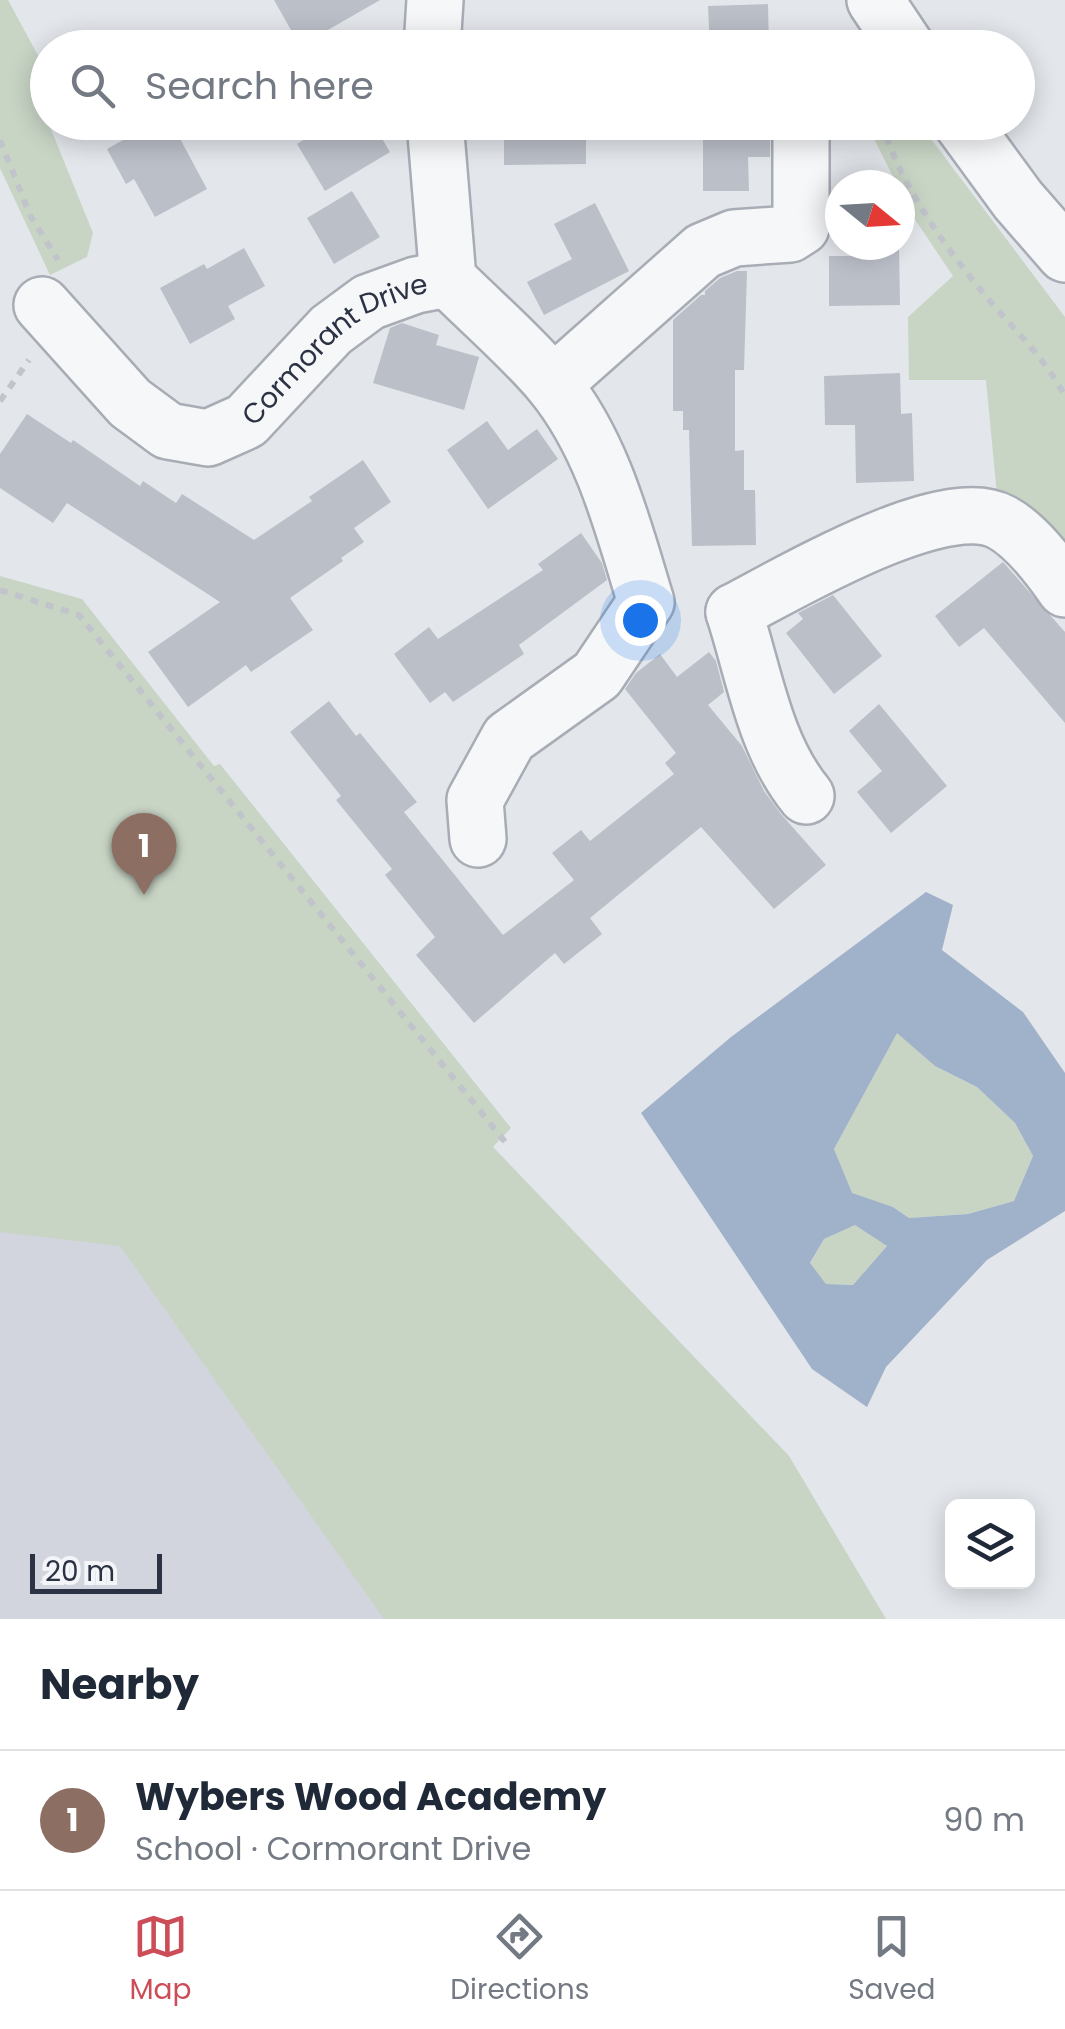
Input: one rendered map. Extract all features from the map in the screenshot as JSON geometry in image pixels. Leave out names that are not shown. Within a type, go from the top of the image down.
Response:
[{"type":"street","points":[[433,30],[435,0]]},
{"type":"street","points":[[874,0],[895,30]]},
{"type":"street","name":"Cormorant Drive","points":[[436,140],[448,279],[553,384],[585,436],[612,490],[646,602]]},
{"type":"street","points":[[553,384],[703,251],[734,238],[790,234],[801,227],[801,140]]},
{"type":"street","points":[[975,140],[1018,200],[1065,254]]},
{"type":"street","name":"Cormorant Drive","points":[[42,305],[130,403],[168,431],[208,438],[246,421],[331,330],[368,302],[416,285],[448,279]]},
{"type":"street","points":[[478,839],[474,800],[509,738],[597,675],[646,602],[734,612],[836,558],[901,531],[952,517],[1000,520],[1027,544],[1065,589]]},
{"type":"street","points":[[734,612],[775,745],[806,796]]},
{"type":"path","points":[[0,140],[30,215],[60,263],[50,300],[42,305]]},
{"type":"path","points":[[887,140],[892,155],[957,260],[1048,364],[1065,396]]},
{"type":"path","points":[[0,590],[80,614],[506,1143]]},
{"type":"shaded area","points":[[0,619],[493,1147],[789,1456],[416,1619],[0,1619]]},
{"type":"green space","points":[[0,0],[8,0],[30,41],[30,140],[55,140],[93,233],[87,257],[50,275],[0,168]]},
{"type":"green space","points":[[875,140],[932,140],[1065,317],[1065,571],[998,506],[986,380],[909,380],[908,317],[953,276],[915,219],[915,170],[890,170]]},
{"type":"green space","points":[[0,576],[82,599],[214,766],[220,764],[511,1128],[493,1147],[789,1456],[886,1619],[384,1619],[120,1246],[0,1232]]},
{"type":"green space","points":[[897,1032],[935,1066],[977,1087],[1015,1123],[1033,1156],[1014,1201],[968,1214],[909,1218],[893,1207],[852,1194],[834,1149]]},
{"type":"green space","points":[[856,1224],[887,1246],[853,1285],[826,1284],[810,1264],[824,1239]]},
{"type":"water","points":[[926,892],[953,905],[942,950],[1023,1012],[1065,1073],[1065,1211],[987,1260],[886,1367],[867,1407],[812,1369],[641,1113],[731,1037]],"holes":[[[897,1033],[935,1066],[977,1087],[1015,1123],[1033,1156],[1014,1201],[968,1214],[909,1218],[893,1207],[852,1193],[834,1149]],[[855,1225],[887,1246],[853,1285],[826,1284],[810,1263],[824,1239]]]},
{"type":"building","points":[[274,0],[380,0],[328,30],[291,30]]},
{"type":"building","points":[[768,4],[769,30],[709,30],[708,6]]},
{"type":"building","points":[[123,140],[181,140],[207,189],[155,217],[134,179],[126,184],[107,149]]},
{"type":"building","points":[[303,140],[383,140],[390,152],[325,191],[297,144]]},
{"type":"building","points":[[504,140],[586,140],[586,164],[504,165]]},
{"type":"building","points":[[703,140],[770,140],[770,157],[748,157],[749,191],[703,191]]},
{"type":"building","points":[[352,191],[380,237],[334,264],[307,218]]},
{"type":"building","points":[[595,203],[629,271],[544,315],[527,282],[572,259],[554,224]]},
{"type":"building","points":[[244,248],[265,286],[228,306],[235,319],[190,344],[160,288],[204,264],[207,269]]},
{"type":"building","points":[[829,260],[899,260],[900,305],[829,306]]},
{"type":"building","points":[[747,271],[744,370],[735,370],[735,451],[744,450],[744,490],[755,490],[756,545],[692,546],[689,430],[683,430],[683,411],[673,411],[673,320],[720,278]]},
{"type":"building","points":[[402,323],[439,335],[436,345],[479,357],[464,410],[373,383],[390,328]]},
{"type":"building","points":[[900,373],[901,414],[912,413],[914,481],[856,483],[855,425],[825,425],[824,376]]},
{"type":"building","points":[[27,414],[140,486],[143,481],[176,503],[182,494],[254,540],[363,460],[391,502],[354,528],[364,542],[290,598],[313,630],[251,672],[246,665],[188,707],[148,652],[220,602],[67,503],[53,523],[0,488],[0,454]]},
{"type":"building","points":[[487,421],[508,450],[537,429],[558,459],[488,509],[447,450]]},
{"type":"building","points":[[581,533],[602,563],[607,580],[519,645],[524,654],[453,702],[445,692],[430,703],[394,654],[429,627],[438,639],[543,570],[538,564]]},
{"type":"building","points":[[1003,562],[1065,632],[1065,723],[984,628],[959,647],[935,616]]},
{"type":"building","points":[[833,595],[882,656],[834,694],[786,633],[803,619],[798,613]]},
{"type":"building","points":[[709,652],[716,661],[724,692],[708,705],[742,746],[764,791],[826,865],[774,909],[701,827],[590,918],[602,934],[564,964],[555,953],[474,1023],[416,955],[435,937],[385,875],[392,869],[336,800],[341,796],[290,732],[329,701],[417,802],[404,812],[503,935],[574,880],[552,853],[581,830],[590,841],[674,774],[665,763],[676,753],[625,689],[636,673],[660,654],[677,677]]},
{"type":"building","points":[[879,704],[947,786],[891,833],[857,792],[882,771],[849,731]]},
{"type":"place","name":"Wybers Wood Academy","points":[[144,895]]}]
